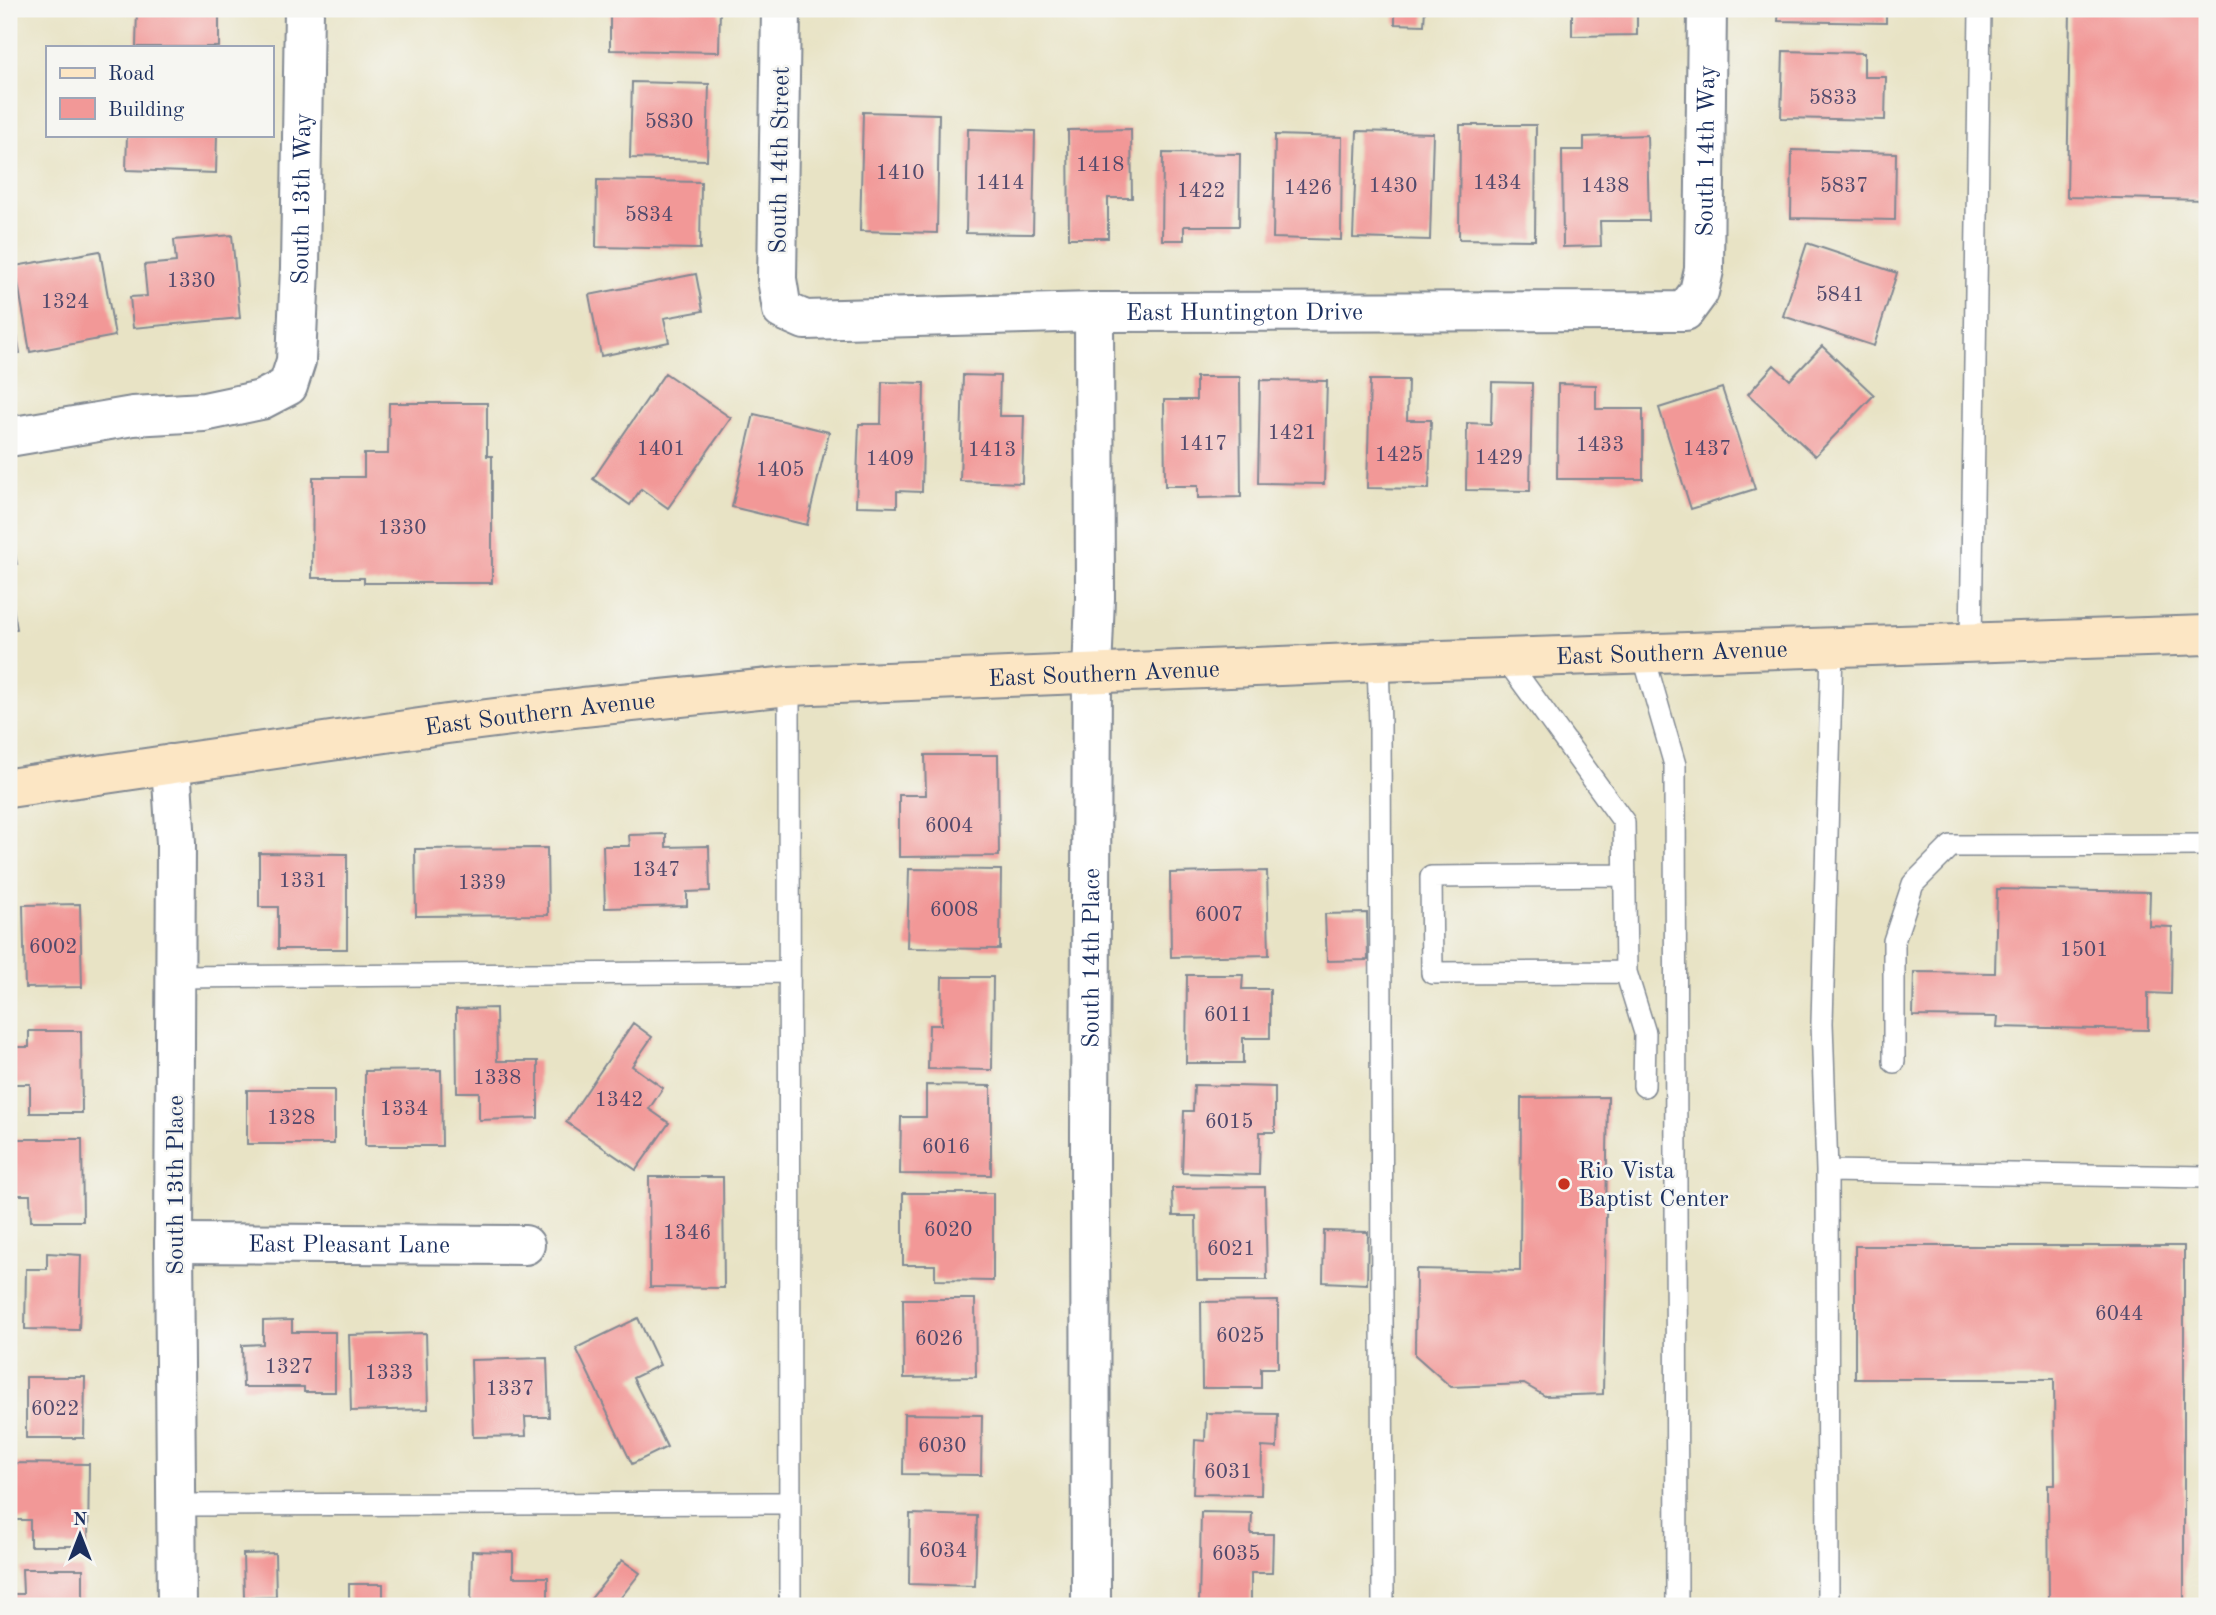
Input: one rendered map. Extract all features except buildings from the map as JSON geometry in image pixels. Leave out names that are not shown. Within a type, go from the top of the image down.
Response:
[{"type":"main road","name":"East Southern Avenue","points":[[9,788],[447,724],[789,686],[1378,662],[2207,635]]},
{"type":"street","name":"South 13th Way","points":[[9,437],[133,416],[204,412],[261,400],[288,386],[296,361],[304,9]]},
{"type":"street","name":"South 14th Street","points":[[782,9],[777,279],[782,310]]},
{"type":"street","name":"South 14th Way","points":[[1699,292],[1704,270],[1707,9]]},
{"type":"street","name":"East Huntington Drive","points":[[782,310],[805,320],[1094,312],[1685,311],[1699,292]]},
{"type":"street","name":"South 14th Place","points":[[1091,1606],[1090,1121],[1092,673],[1095,598],[1094,312]]},
{"type":"street","name":"South 13th Place","points":[[171,764],[176,844],[174,1243],[177,1606]]},
{"type":"street","name":"East Pleasant Lane","points":[[174,1243],[525,1245]]},
{"type":"lane","points":[[1971,643],[1980,9]]},
{"type":"lane","points":[[1828,1606],[1827,1171],[1822,1023],[1832,647]]},
{"type":"lane","points":[[1643,654],[1675,765],[1678,1606]]},
{"type":"lane","points":[[1505,658],[1624,822],[1626,972],[1645,1033],[1644,1086]]},
{"type":"lane","points":[[1378,662],[1383,1606]]},
{"type":"lane","points":[[789,686],[790,1606]]},
{"type":"lane","points":[[1894,1062],[1894,941],[1913,884],[1951,846],[2207,845]]},
{"type":"lane","points":[[1625,875],[1431,877],[1432,973],[1626,972]]},
{"type":"lane","points":[[176,977],[788,972]]},
{"type":"lane","points":[[1827,1171],[2207,1177]]},
{"type":"lane","points":[[176,1504],[790,1503]]},
{"type":"place","name":"Rio Vista Baptist Center","points":[[1564,1184]]}]
